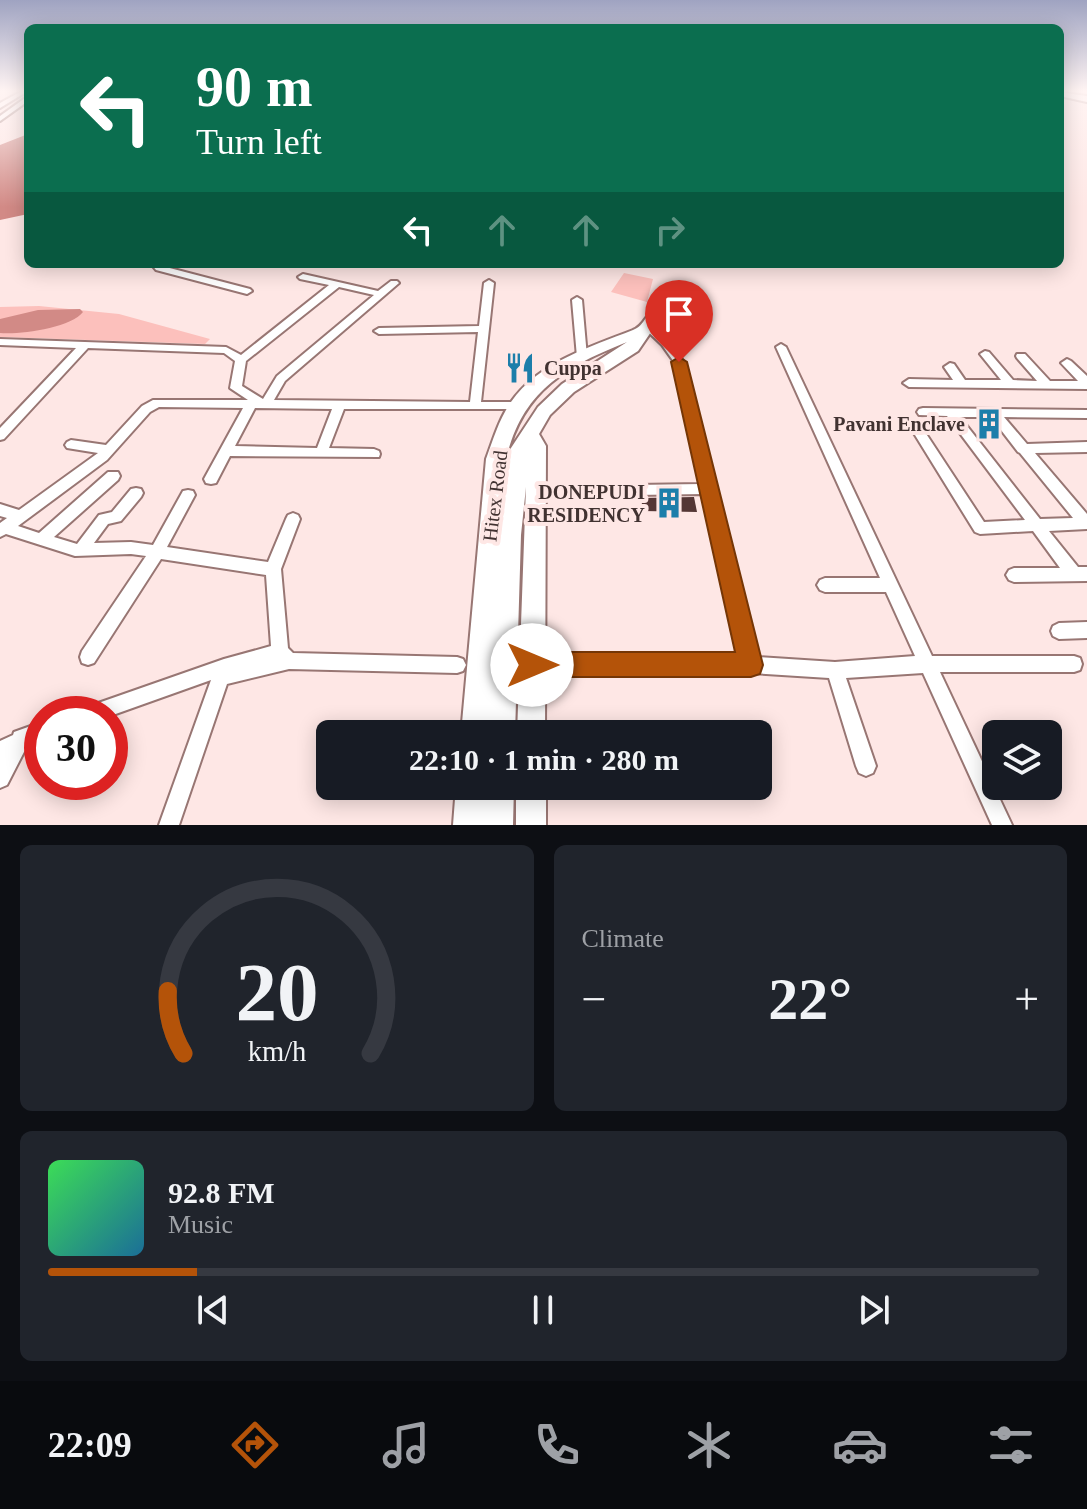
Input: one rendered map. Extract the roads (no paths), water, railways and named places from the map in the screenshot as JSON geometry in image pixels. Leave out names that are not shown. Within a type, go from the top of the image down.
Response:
[{"type":"street","points":[[159,268],[247,291]]},
{"type":"street","points":[[303,277],[374,292]]},
{"type":"street","points":[[266,404],[281,379],[394,283]]},
{"type":"street","points":[[475,405],[489,283]]},
{"type":"street","points":[[266,404],[236,388],[241,360],[337,284]]},
{"type":"street","points":[[577,300],[582,357]]},
{"type":"street","name":"Hitex Road","points":[[502,720],[510,535],[521,448],[544,411],[568,388],[632,347],[659,310]]},
{"type":"street","points":[[379,331],[484,329]]},
{"type":"street","points":[[643,330],[666,343],[679,362],[706,498],[751,665]]},
{"type":"street","name":"Hitex Road","points":[[476,720],[496,459],[518,406],[546,379],[582,357],[643,330]]},
{"type":"street","points":[[1,343],[216,349],[232,352],[241,360]]},
{"type":"street","points":[[0,436],[85,345]]},
{"type":"street","points":[[781,347],[1002,825]]},
{"type":"street","points":[[985,354],[1011,385]]},
{"type":"street","points":[[1021,356],[1047,385]]},
{"type":"street","points":[[1067,363],[1087,384]]},
{"type":"street","points":[[950,367],[963,385]]},
{"type":"street","points":[[909,383],[1087,384]]},
{"type":"street","points":[[2,529],[110,450],[152,404],[518,406]]},
{"type":"street","points":[[211,479],[251,404]]},
{"type":"street","points":[[321,453],[340,404]]},
{"type":"street","points":[[923,412],[1087,414]]},
{"type":"street","points":[[950,412],[1038,526],[1081,574]]},
{"type":"street","points":[[994,413],[1087,523]]},
{"type":"street","points":[[919,432],[980,528],[1087,523]]},
{"type":"street","points":[[529,433],[537,446],[531,720]]},
{"type":"street","points":[[71,445],[110,450]]},
{"type":"street","points":[[1022,449],[1087,447]]},
{"type":"street","points":[[226,451],[374,454]]},
{"type":"street","points":[[42,539],[113,476]]},
{"type":"street","points":[[635,490],[706,498]]},
{"type":"street","points":[[81,550],[104,519],[116,517],[136,493]]},
{"type":"street","points":[[88,657],[157,552],[188,495]]},
{"type":"street","points":[[0,510],[20,516]]},
{"type":"street","points":[[285,657],[273,569],[293,519]]},
{"type":"street","points":[[2,529],[81,550],[131,548],[273,569]]},
{"type":"street","points":[[1014,575],[1081,574]]},
{"type":"street","points":[[825,585],[891,585]]},
{"type":"street","points":[[1059,631],[1087,630]]},
{"type":"street","points":[[128,702],[232,669],[285,657],[457,665]]},
{"type":"street","points":[[532,665],[751,665],[835,670],[927,664],[1074,664]]},
{"type":"street","points":[[169,825],[232,669]]},
{"type":"street","points":[[835,670],[866,766]]},
{"type":"street","points":[[0,751],[22,739]]},
{"type":"street","points":[[0,778],[22,739]]},
{"type":"street","points":[[468,825],[470,800]]},
{"type":"street","points":[[498,825],[499,800]]},
{"type":"street","points":[[531,800],[531,825]]},
{"type":"place","name":"Cuppa","points":[[520,368]]},
{"type":"place","name":"Pavani Enclave","points":[[989,424]]},
{"type":"place","name":"DONEPUDI RESIDENCY","points":[[669,503]]}]
